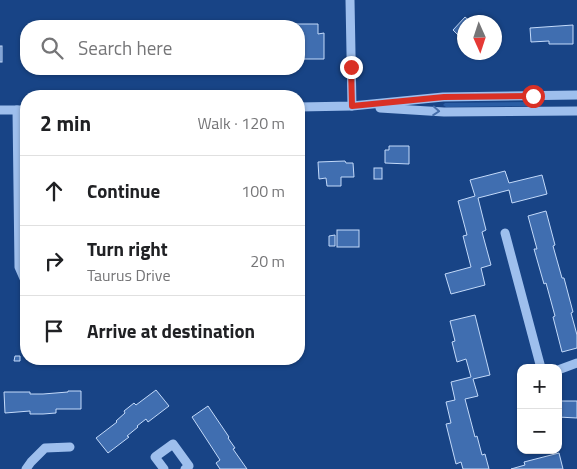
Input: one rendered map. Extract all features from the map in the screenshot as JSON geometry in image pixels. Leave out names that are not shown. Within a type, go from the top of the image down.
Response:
[{"type":"street","points":[[350,0],[352,106]]},
{"type":"street","points":[[305,107],[352,106],[444,97],[577,95]]},
{"type":"street","points":[[352,106],[444,112],[577,110]]},
{"type":"street","points":[[0,110],[20,110]]},
{"type":"street","points":[[504,233],[540,364]]},
{"type":"street","points":[[20,253],[20,269]]},
{"type":"street","points":[[562,368],[577,362]]},
{"type":"street","points":[[164,469],[155,457],[173,444],[189,466],[185,469]]},
{"type":"street","points":[[26,469],[45,448],[70,447]]},
{"type":"shaded area","points":[[528,102],[530,104],[528,106],[446,107],[443,105],[445,103]]},
{"type":"building","points":[[305,24],[318,24],[318,34],[324,33],[324,59],[305,59]]},
{"type":"building","points":[[573,25],[573,44],[549,44],[549,41],[531,42],[530,28]]},
{"type":"building","points":[[457,26],[457,34],[453,30]]},
{"type":"building","points":[[0,46],[2,46],[2,62],[0,62]]},
{"type":"building","points":[[389,146],[409,146],[409,164],[385,163],[385,150],[389,150]]},
{"type":"building","points":[[345,161],[346,163],[353,163],[354,177],[341,177],[341,186],[327,186],[326,178],[319,179],[318,162]]},
{"type":"building","points":[[374,168],[382,168],[382,179],[374,179]]},
{"type":"building","points":[[505,171],[509,183],[542,175],[547,194],[512,203],[509,190],[478,198],[486,230],[482,232],[491,265],[481,268],[485,285],[451,294],[445,274],[471,267],[463,236],[467,235],[458,201],[475,196],[470,180]]},
{"type":"building","points":[[546,211],[555,245],[553,246],[573,312],[571,313],[577,335],[577,348],[562,352],[553,317],[555,316],[534,249],[537,249],[528,216]]},
{"type":"building","points":[[337,230],[359,230],[359,247],[337,247]]},
{"type":"building","points":[[335,235],[335,246],[329,246],[329,236]]},
{"type":"building","points":[[475,315],[490,375],[473,379],[478,396],[465,399],[475,437],[477,436],[482,455],[485,454],[489,469],[463,469],[461,462],[456,464],[446,424],[451,423],[446,402],[455,400],[451,382],[471,377],[466,359],[457,362],[452,342],[455,341],[450,321]]},
{"type":"building","points":[[15,356],[20,356],[20,361],[14,361]]},
{"type":"building","points":[[156,390],[169,406],[148,422],[146,419],[127,436],[129,437],[108,453],[96,438],[117,422],[125,413],[124,411],[134,403],[136,405]]},
{"type":"building","points":[[81,391],[81,409],[56,409],[56,413],[43,414],[30,414],[30,411],[5,413],[4,392],[43,394]]},
{"type":"building","points":[[562,401],[577,401],[577,418],[562,417]]},
{"type":"building","points":[[208,406],[229,437],[235,448],[233,449],[247,469],[220,469],[216,463],[220,460],[192,417]]},
{"type":"building","points":[[559,454],[563,469],[511,469],[525,465],[524,462]]},
{"type":"route","points":[[351,67],[352,106],[444,97],[533,96]]}]
